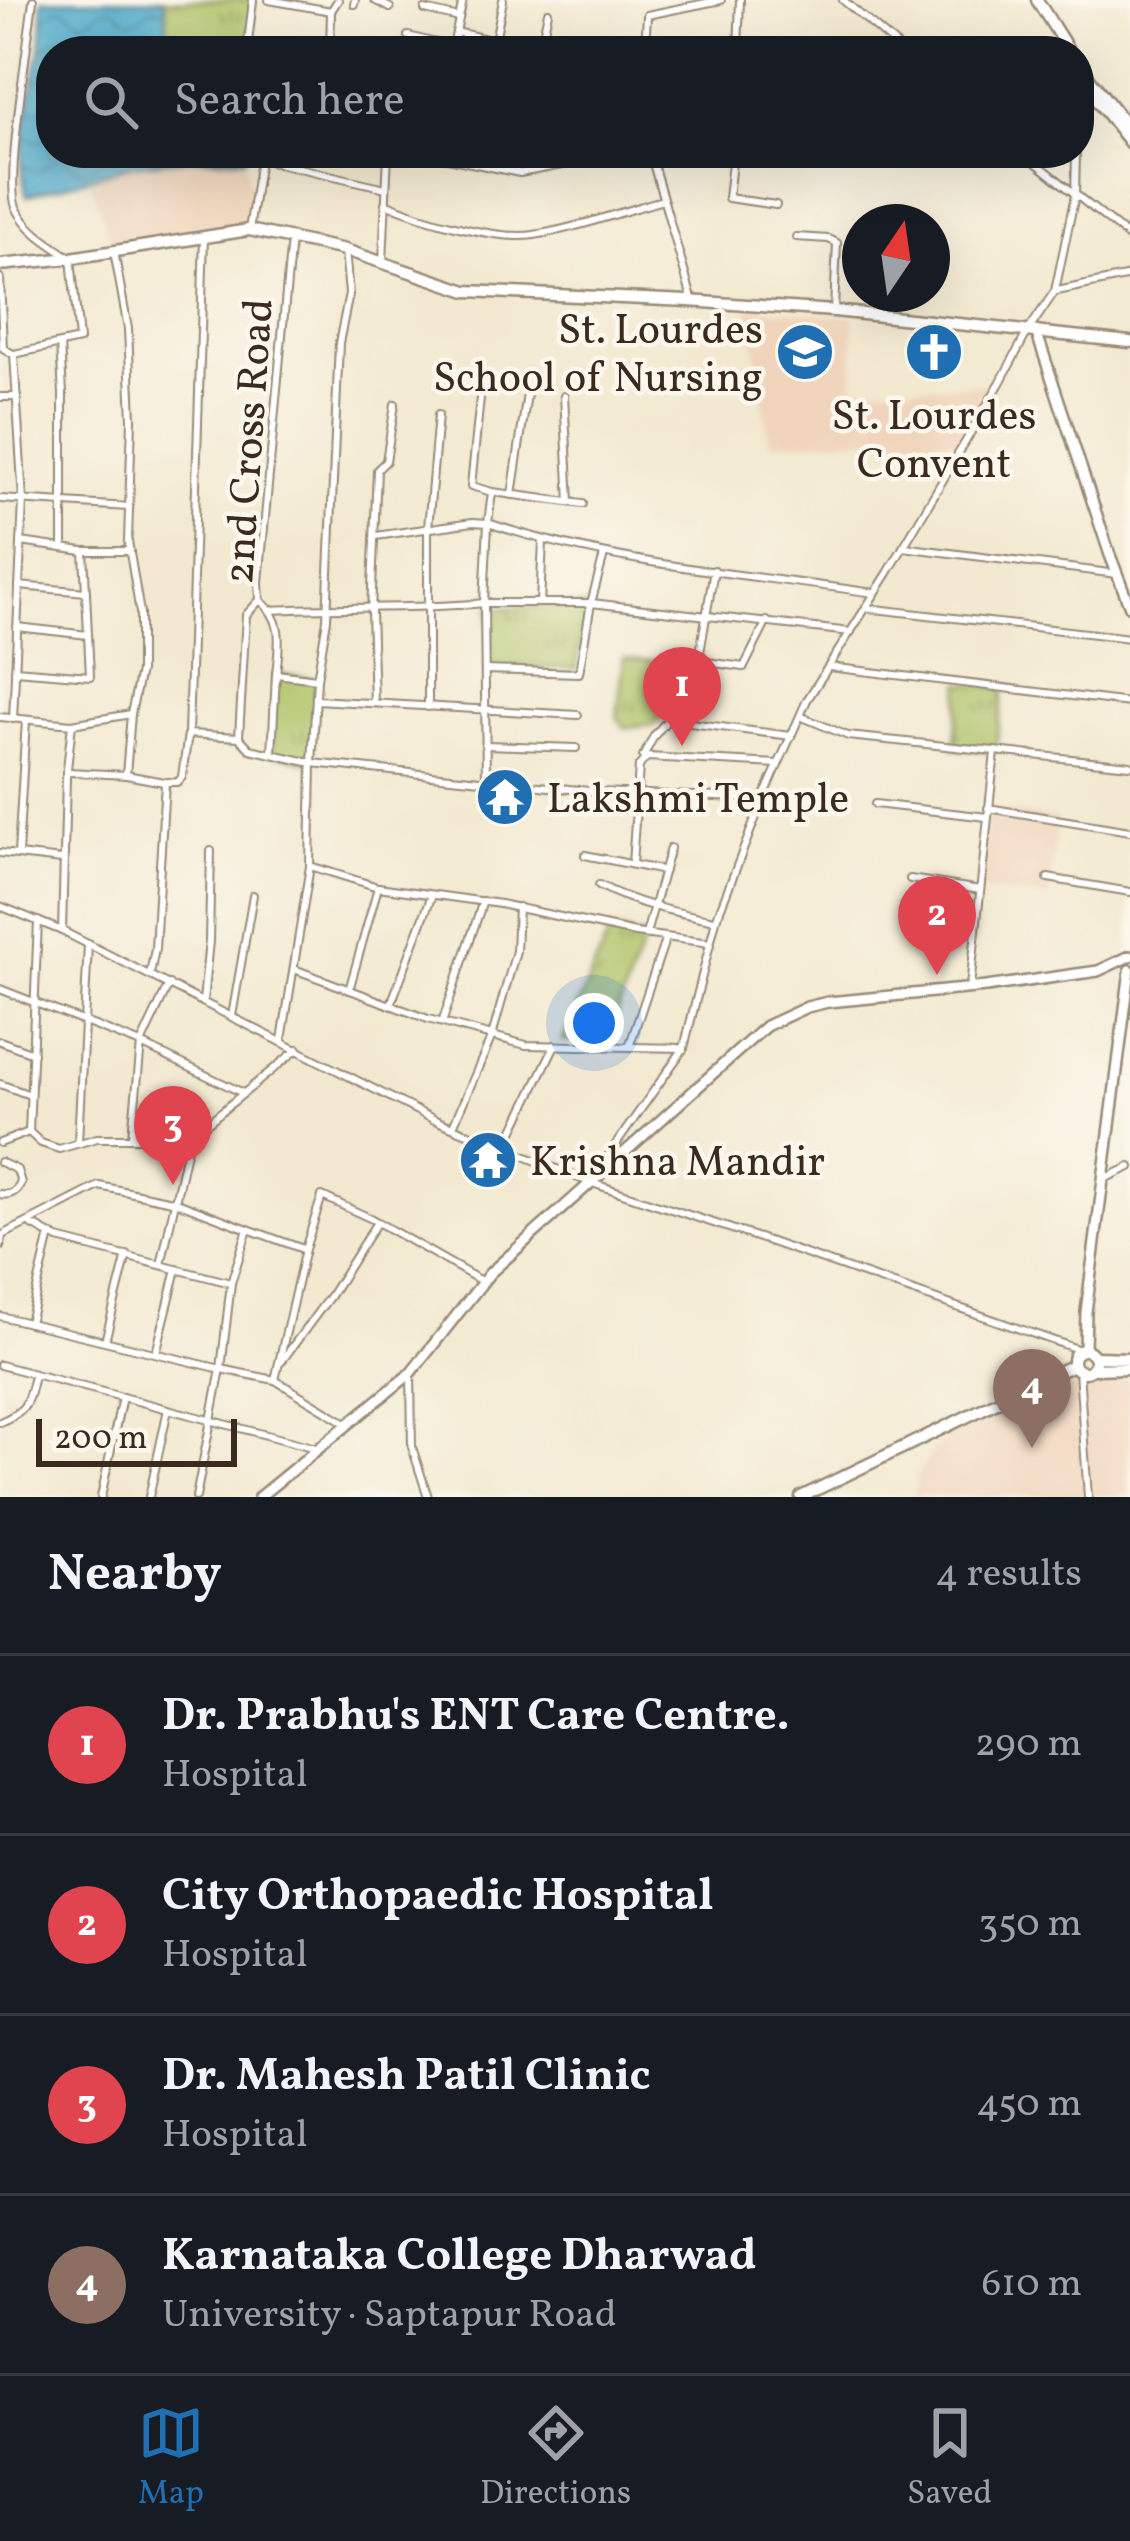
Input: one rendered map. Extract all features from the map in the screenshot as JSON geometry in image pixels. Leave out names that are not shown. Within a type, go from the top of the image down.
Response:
[{"type":"main road","points":[[1033,0],[1056,36]]},
{"type":"main road","points":[[1094,84],[1130,130]]},
{"type":"main road","points":[[1094,97],[1130,143]]},
{"type":"main road","points":[[0,265],[249,230],[345,250],[467,290],[834,311],[1127,342]]},
{"type":"main road","points":[[801,1497],[1084,1360],[1130,1358]]},
{"type":"main road","points":[[1084,1360],[1130,1368]]},
{"type":"street","points":[[0,278],[2,347],[14,354],[79,340],[71,258],[26,225],[14,202],[33,0]]},
{"type":"street","points":[[249,36],[253,0]]},
{"type":"street","points":[[269,0],[331,11]]},
{"type":"street","points":[[330,36],[331,11],[338,0]]},
{"type":"street","points":[[455,36],[463,0]]},
{"type":"street","points":[[496,36],[503,0]]},
{"type":"street","points":[[643,36],[647,15],[722,0]]},
{"type":"street","points":[[739,36],[740,0]]},
{"type":"street","points":[[843,0],[885,36]]},
{"type":"street","points":[[374,2],[391,8]]},
{"type":"street","points":[[425,10],[459,18]]},
{"type":"street","points":[[543,36],[548,11]]},
{"type":"street","points":[[456,32],[476,36]]},
{"type":"street","points":[[249,230],[258,168]]},
{"type":"street","points":[[307,168],[386,188]]},
{"type":"street","points":[[383,262],[387,168]]},
{"type":"street","points":[[499,168],[520,173],[546,168]]},
{"type":"street","points":[[654,168],[693,302]]},
{"type":"street","points":[[731,168],[728,198],[776,205]]},
{"type":"street","points":[[1042,168],[1130,238]]},
{"type":"street","points":[[589,1182],[684,1048],[716,920],[800,716],[1055,291],[1075,195],[1076,168]]},
{"type":"street","points":[[385,203],[476,230],[533,235],[663,200]]},
{"type":"street","points":[[69,772],[165,782],[178,782],[182,777],[188,734],[204,237]]},
{"type":"street","points":[[796,237],[838,243],[834,311]]},
{"type":"street","name":"2nd Cross Road","points":[[272,753],[281,630],[272,610],[260,600],[259,582],[291,239]]},
{"type":"street","points":[[282,1040],[310,866],[312,763],[327,607],[339,343],[349,295],[345,250]]},
{"type":"street","points":[[114,251],[128,329],[130,551],[140,613],[140,671],[126,775]]},
{"type":"street","points":[[1055,291],[1130,276]]},
{"type":"street","points":[[1032,331],[1130,607]]},
{"type":"street","points":[[60,344],[63,548]]},
{"type":"street","points":[[13,718],[23,501],[14,354]]},
{"type":"street","points":[[512,495],[527,394]]},
{"type":"street","points":[[564,396],[570,502]]},
{"type":"street","points":[[0,397],[17,397]]},
{"type":"street","points":[[480,398],[471,486],[583,504]]},
{"type":"street","points":[[374,703],[371,608],[377,470],[386,461],[395,404]]},
{"type":"street","points":[[428,706],[428,528],[438,415]]},
{"type":"street","points":[[486,781],[484,603],[492,492]]},
{"type":"street","points":[[0,499],[129,507]]},
{"type":"street","points":[[376,536],[488,523],[604,555],[875,593]]},
{"type":"street","points":[[541,603],[543,541]]},
{"type":"street","points":[[22,542],[84,551],[130,551]]},
{"type":"street","points":[[903,547],[1117,574]]},
{"type":"street","points":[[15,670],[90,676],[84,551]]},
{"type":"street","points":[[485,670],[580,673],[604,555]]},
{"type":"street","points":[[632,864],[639,766],[654,736],[694,688],[714,570]]},
{"type":"street","points":[[19,586],[86,592]]},
{"type":"street","points":[[260,600],[246,615],[239,736],[250,749],[312,763],[486,781],[763,800]]},
{"type":"street","points":[[272,610],[592,603],[851,632]]},
{"type":"street","points":[[866,608],[1130,638]]},
{"type":"street","points":[[699,662],[744,667],[767,621]]},
{"type":"street","points":[[17,627],[88,635]]},
{"type":"street","points":[[829,667],[1130,703]]},
{"type":"street","points":[[276,674],[317,679]]},
{"type":"street","points":[[316,700],[578,715]]},
{"type":"street","points":[[675,711],[690,723],[791,736]]},
{"type":"street","points":[[0,718],[73,724],[131,713]]},
{"type":"street","points":[[800,716],[848,736],[1130,765]]},
{"type":"street","points":[[18,854],[26,720]]},
{"type":"street","points":[[62,931],[73,724]]},
{"type":"street","points":[[188,734],[239,736]]},
{"type":"street","points":[[485,745],[576,748]]},
{"type":"street","points":[[970,989],[995,752]]},
{"type":"street","points":[[639,766],[647,757],[660,756],[779,764]]},
{"type":"street","points":[[150,974],[165,782]]},
{"type":"street","points":[[875,804],[1130,831]]},
{"type":"street","points":[[646,934],[670,848]]},
{"type":"street","points":[[203,1001],[211,851]]},
{"type":"street","points":[[0,853],[64,860]]},
{"type":"street","points":[[585,855],[664,871]]},
{"type":"street","points":[[310,866],[378,886],[710,943]]},
{"type":"street","points":[[1048,878],[1130,892]]},
{"type":"street","points":[[910,879],[980,890]]},
{"type":"street","points":[[599,885],[653,908],[716,920]]},
{"type":"street","points":[[349,990],[378,886]]},
{"type":"street","points":[[232,1016],[253,895]]},
{"type":"street","points":[[391,1005],[432,895]]},
{"type":"street","points":[[442,1022],[483,902]]},
{"type":"street","points":[[0,906],[150,974],[452,1127],[589,1182],[771,1242],[1084,1360]]},
{"type":"street","points":[[452,1127],[492,1036],[516,951],[518,907]]},
{"type":"street","points":[[38,921],[29,1132],[41,1143],[59,1149],[78,1142],[132,1137],[189,1138]]},
{"type":"street","points":[[629,1047],[666,937]]},
{"type":"street","points":[[78,1142],[88,944]]},
{"type":"street","points":[[259,1497],[273,1491],[317,1448],[411,1373],[483,1282],[766,1026],[828,1002],[970,989],[1098,970],[1130,956]]},
{"type":"street","points":[[294,969],[442,1022],[526,1045],[684,1048]]},
{"type":"street","points":[[1088,1497],[1086,1312],[1102,1180],[1125,1052],[1130,970]]},
{"type":"street","points":[[132,1137],[141,1044],[170,984]]},
{"type":"street","points":[[0,989],[141,1044],[243,1093]]},
{"type":"street","points":[[0,1041],[34,1053]]},
{"type":"street","points":[[505,1148],[555,1045]]},
{"type":"street","points":[[161,1265],[189,1138],[298,1049]]},
{"type":"street","points":[[0,1084],[30,1095]]},
{"type":"street","points":[[1,1145],[29,1132]]},
{"type":"street","points":[[0,1162],[17,1170],[21,1183],[16,1192],[0,1194]]},
{"type":"street","points":[[1102,1180],[1130,1167]]},
{"type":"street","points":[[0,1246],[1,1235],[99,1186],[177,1202],[305,1250]]},
{"type":"street","points":[[275,1380],[322,1196],[483,1282]]},
{"type":"street","points":[[28,1222],[50,1235],[231,1283]]},
{"type":"street","points":[[278,1366],[377,1222]]},
{"type":"street","points":[[196,1497],[231,1283],[248,1229]]},
{"type":"street","points":[[29,1323],[50,1235]]},
{"type":"street","points":[[105,1341],[127,1255]]},
{"type":"street","points":[[156,1354],[177,1269]]},
{"type":"street","points":[[0,1316],[275,1380],[348,1424]]},
{"type":"street","points":[[0,1366],[317,1448]]},
{"type":"street","points":[[411,1373],[412,1447],[428,1497]]},
{"type":"street","points":[[0,1422],[26,1406],[35,1374]]},
{"type":"street","points":[[101,1497],[122,1397]]},
{"type":"street","points":[[149,1497],[168,1409]]},
{"type":"shaded area","points":[[123,168],[247,168],[253,206],[249,230],[114,251],[90,179]]},
{"type":"shaded area","name":"St. Lourdes School of Nursing","points":[[749,308],[854,317],[854,387],[996,385],[962,441],[769,443]]},
{"type":"shaded area","points":[[988,808],[1057,819],[1048,898],[980,890]]},
{"type":"shaded area","points":[[1130,1380],[1130,1497],[914,1497],[917,1476],[953,1421],[1072,1387]]},
{"type":"green space","points":[[161,0],[254,0],[250,36],[163,36],[165,3]]},
{"type":"green space","points":[[587,606],[576,669],[489,666],[490,608]]},
{"type":"green space","points":[[624,658],[692,666],[690,683],[654,725],[626,728],[617,717]]},
{"type":"green space","points":[[276,674],[317,679],[312,763],[272,753]]},
{"type":"green space","points":[[961,683],[1004,688],[995,752],[954,748]]},
{"type":"green space","points":[[611,930],[645,938],[606,1043],[562,1041]]},
{"type":"water","points":[[42,0],[165,3],[166,36],[42,36]]},
{"type":"water","points":[[36,69],[36,168],[122,168],[27,196],[23,137]]},
{"type":"place","name":"St. Lourdes School of Nursing","points":[[805,352]]},
{"type":"place","name":"St. Lourdes Convent","points":[[934,352]]},
{"type":"place","name":"Dr. Prabhu's ENT Care Centre.","points":[[682,746]]},
{"type":"place","name":"Lakshmi Temple","points":[[505,797]]},
{"type":"place","name":"City Orthopaedic Hospital","points":[[937,975]]},
{"type":"place","name":"Krishna Mandir","points":[[488,1160]]},
{"type":"place","name":"Dr. Mahesh Patil Clinic","points":[[173,1185]]},
{"type":"place","name":"Karnataka College Dharwad","points":[[1032,1448]]}]
